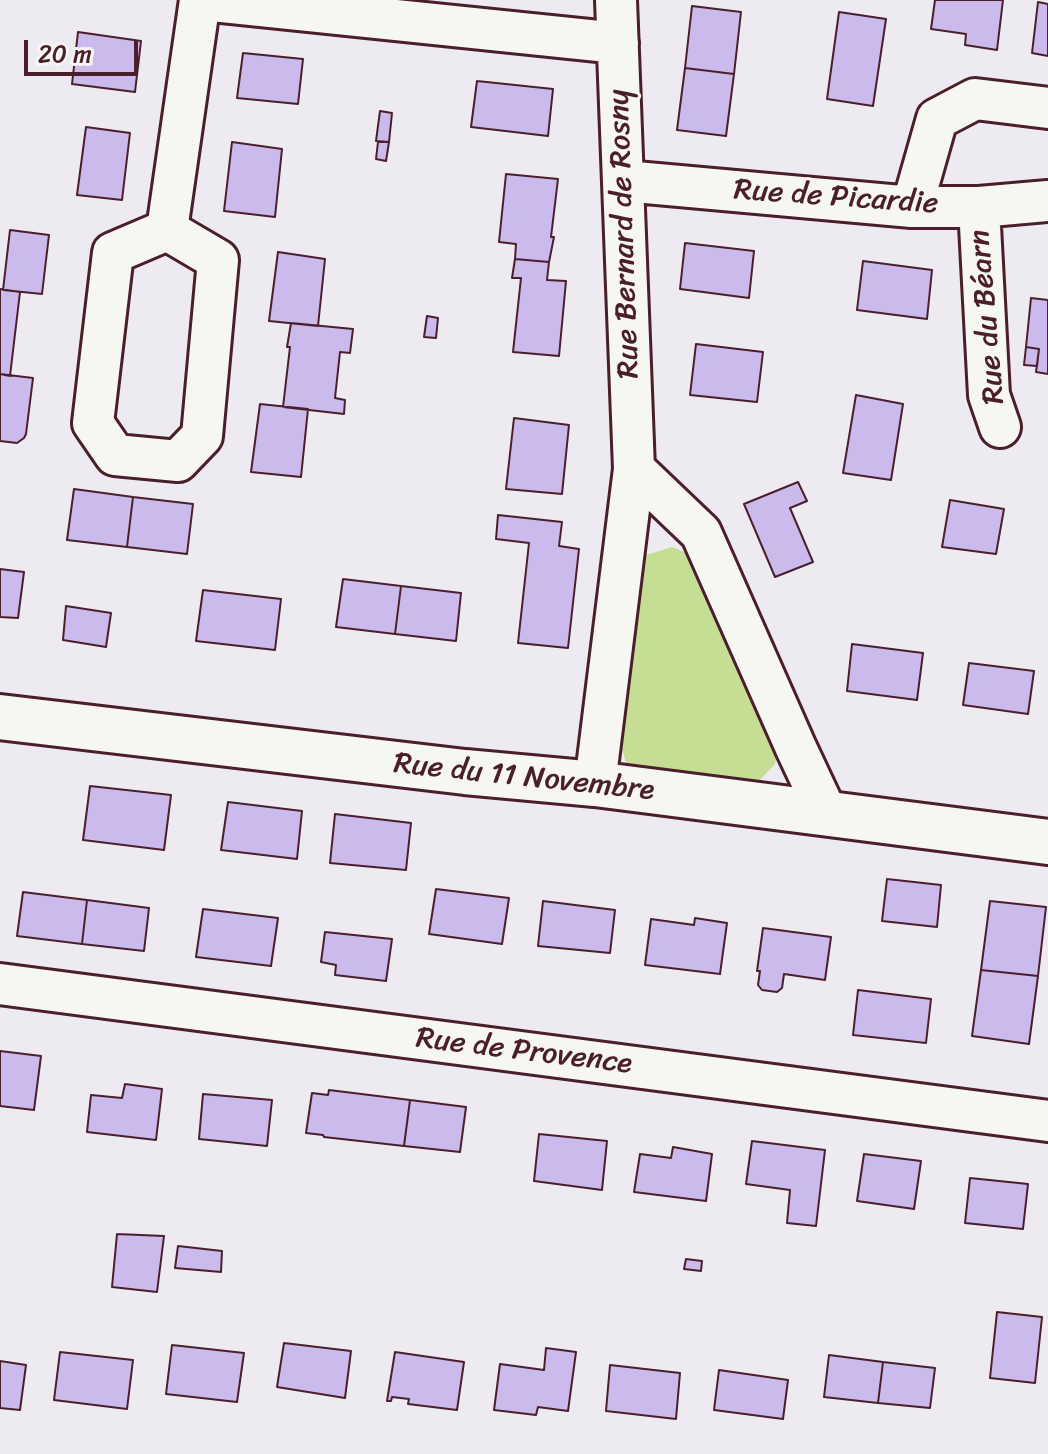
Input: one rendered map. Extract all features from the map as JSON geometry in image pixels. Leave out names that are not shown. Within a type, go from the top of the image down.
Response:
[{"type":"street","points":[[167,230],[201,0],[618,43]]},
{"type":"street","name":"Rue Bernard de Rosny","points":[[595,784],[634,469],[616,0]]},
{"type":"street","points":[[912,207],[937,119],[975,99],[1048,108]]},
{"type":"street","name":"Rue de Picardie","points":[[624,181],[912,207],[979,207],[1048,201]]},
{"type":"street","name":"Rue du Béarn","points":[[979,207],[989,395],[1000,427]]},
{"type":"street","points":[[167,230],[218,260],[202,436],[178,461],[115,455],[93,423],[113,253],[167,230]]},
{"type":"street","points":[[634,469],[701,533],[826,812]]},
{"type":"street","name":"Rue du 11 Novembre","points":[[0,717],[465,772],[595,784],[1048,842]]},
{"type":"street","name":"Rue de Provence","points":[[0,984],[1048,1121]]},
{"type":"green space","points":[[672,547],[694,556],[778,743],[775,764],[755,785],[628,769],[621,746],[638,592],[646,555]]},
{"type":"building","points":[[935,0],[1003,0],[997,50],[965,45],[966,34],[931,29]]},
{"type":"building","points":[[1038,2],[1048,4],[1048,56],[1032,53]]},
{"type":"building","points":[[692,6],[741,12],[734,74],[685,68]]},
{"type":"building","points":[[839,12],[886,19],[873,106],[827,99]]},
{"type":"building","points":[[78,32],[141,41],[135,92],[72,84]]},
{"type":"building","points":[[243,53],[303,59],[298,104],[237,98]]},
{"type":"building","points":[[685,68],[734,74],[726,136],[677,130]]},
{"type":"building","points":[[477,81],[553,89],[548,136],[471,127]]},
{"type":"building","points":[[380,111],[392,113],[389,142],[376,141]]},
{"type":"building","points":[[86,127],[130,133],[122,200],[77,195]]},
{"type":"building","points":[[232,142],[282,149],[275,217],[224,211]]},
{"type":"building","points":[[378,142],[389,142],[386,161],[376,159]]},
{"type":"building","points":[[506,174],[558,179],[549,262],[515,259],[516,244],[499,242]]},
{"type":"building","points":[[10,230],[49,235],[42,294],[3,290]]},
{"type":"building","points":[[685,243],[754,251],[749,298],[680,289]]},
{"type":"building","points":[[278,252],[325,259],[318,326],[269,321]]},
{"type":"building","points":[[515,259],[549,262],[547,280],[566,281],[559,356],[513,352],[521,278],[512,278]]},
{"type":"building","points":[[863,261],[932,270],[927,319],[857,310]]},
{"type":"building","points":[[0,289],[20,292],[10,376],[0,374]]},
{"type":"building","points":[[1031,298],[1048,300],[1048,374],[1036,372],[1039,349],[1026,347]]},
{"type":"building","points":[[427,316],[438,318],[436,338],[424,337]]},
{"type":"building","points":[[291,323],[353,329],[350,353],[340,352],[335,398],[345,400],[344,414],[283,407]]},
{"type":"building","points":[[696,344],[763,352],[757,402],[690,395]]},
{"type":"building","points":[[1026,347],[1039,349],[1037,366],[1024,365]]},
{"type":"building","points":[[0,374],[33,378],[26,434],[17,443],[0,441]]},
{"type":"building","points":[[856,395],[903,404],[891,480],[843,473]]},
{"type":"building","points":[[260,404],[308,409],[301,477],[251,472]]},
{"type":"building","points":[[514,418],[569,425],[562,494],[506,489]]},
{"type":"building","points":[[798,482],[807,501],[790,508],[813,562],[775,577],[744,504]]},
{"type":"building","points":[[74,489],[133,497],[127,547],[67,540]]},
{"type":"building","points":[[133,497],[193,504],[187,554],[127,547]]},
{"type":"building","points":[[950,500],[1004,509],[996,554],[942,547]]},
{"type":"building","points":[[498,515],[562,522],[559,546],[579,549],[568,648],[518,643],[529,543],[496,539]]},
{"type":"building","points":[[0,569],[24,572],[18,618],[0,617]]},
{"type":"building","points":[[343,579],[401,586],[395,634],[336,627]]},
{"type":"building","points":[[401,586],[461,593],[456,641],[395,634]]},
{"type":"building","points":[[203,590],[281,599],[275,650],[196,641]]},
{"type":"building","points":[[66,606],[111,613],[106,647],[63,640]]},
{"type":"building","points":[[852,644],[923,653],[917,700],[847,691]]},
{"type":"building","points":[[969,663],[1034,671],[1028,714],[963,705]]},
{"type":"building","points":[[90,786],[171,795],[164,850],[83,840]]},
{"type":"building","points":[[228,802],[302,811],[297,859],[221,850]]},
{"type":"building","points":[[335,814],[411,823],[406,870],[330,863]]},
{"type":"building","points":[[887,879],[941,885],[937,927],[882,921]]},
{"type":"building","points":[[436,889],[509,898],[502,944],[429,934]]},
{"type":"building","points":[[23,892],[87,900],[82,944],[17,936]]},
{"type":"building","points":[[87,900],[149,908],[144,951],[82,944]]},
{"type":"building","points":[[543,901],[615,910],[610,953],[538,946]]},
{"type":"building","points":[[990,901],[1046,907],[1038,976],[981,970]]},
{"type":"building","points":[[203,909],[278,918],[271,966],[196,957]]},
{"type":"building","points":[[695,918],[727,923],[720,974],[645,965],[651,919],[694,925]]},
{"type":"building","points":[[763,928],[831,937],[825,980],[784,974],[782,988],[777,992],[762,990],[758,985],[760,971],[757,971]]},
{"type":"building","points":[[325,932],[392,939],[386,981],[335,975],[336,965],[321,962]]},
{"type":"building","points":[[981,970],[1038,976],[1029,1044],[972,1036]]},
{"type":"building","points":[[858,990],[931,999],[926,1043],[853,1035]]},
{"type":"building","points":[[0,1051],[41,1056],[34,1110],[0,1106]]},
{"type":"building","points":[[125,1084],[162,1089],[156,1140],[87,1132],[91,1095],[122,1098]]},
{"type":"building","points":[[329,1090],[410,1100],[404,1146],[306,1133],[312,1093],[328,1095]]},
{"type":"building","points":[[203,1094],[272,1100],[267,1146],[199,1139]]},
{"type":"building","points":[[410,1100],[466,1107],[460,1152],[404,1146]]},
{"type":"building","points":[[539,1134],[607,1141],[602,1190],[534,1181]]},
{"type":"building","points":[[752,1141],[825,1150],[816,1226],[787,1223],[790,1190],[746,1184]]},
{"type":"building","points":[[673,1147],[712,1154],[706,1201],[634,1192],[640,1154],[671,1158]]},
{"type":"building","points":[[864,1154],[921,1161],[914,1209],[857,1201]]},
{"type":"building","points":[[970,1178],[1028,1184],[1023,1229],[965,1223]]},
{"type":"building","points":[[117,1234],[164,1236],[157,1292],[112,1287]]},
{"type":"building","points":[[178,1246],[222,1251],[221,1272],[175,1268]]},
{"type":"building","points":[[686,1259],[702,1261],[701,1271],[684,1269]]},
{"type":"building","points":[[997,1312],[1042,1317],[1035,1383],[990,1378]]},
{"type":"building","points":[[284,1343],[351,1351],[345,1398],[277,1387]]},
{"type":"building","points":[[172,1345],[244,1353],[237,1402],[166,1394]]},
{"type":"building","points":[[546,1348],[576,1352],[568,1411],[538,1407],[536,1415],[494,1410],[500,1364],[544,1370]]},
{"type":"building","points":[[60,1352],[133,1360],[127,1409],[54,1400]]},
{"type":"building","points":[[395,1352],[464,1362],[457,1410],[408,1404],[409,1399],[392,1397],[391,1401],[387,1401]]},
{"type":"building","points":[[829,1355],[883,1362],[878,1403],[824,1397]]},
{"type":"building","points":[[0,1361],[26,1365],[20,1410],[0,1408]]},
{"type":"building","points":[[883,1362],[935,1368],[930,1408],[878,1403]]},
{"type":"building","points":[[610,1365],[680,1373],[676,1419],[606,1411]]},
{"type":"building","points":[[719,1370],[788,1380],[783,1419],[714,1410]]}]
